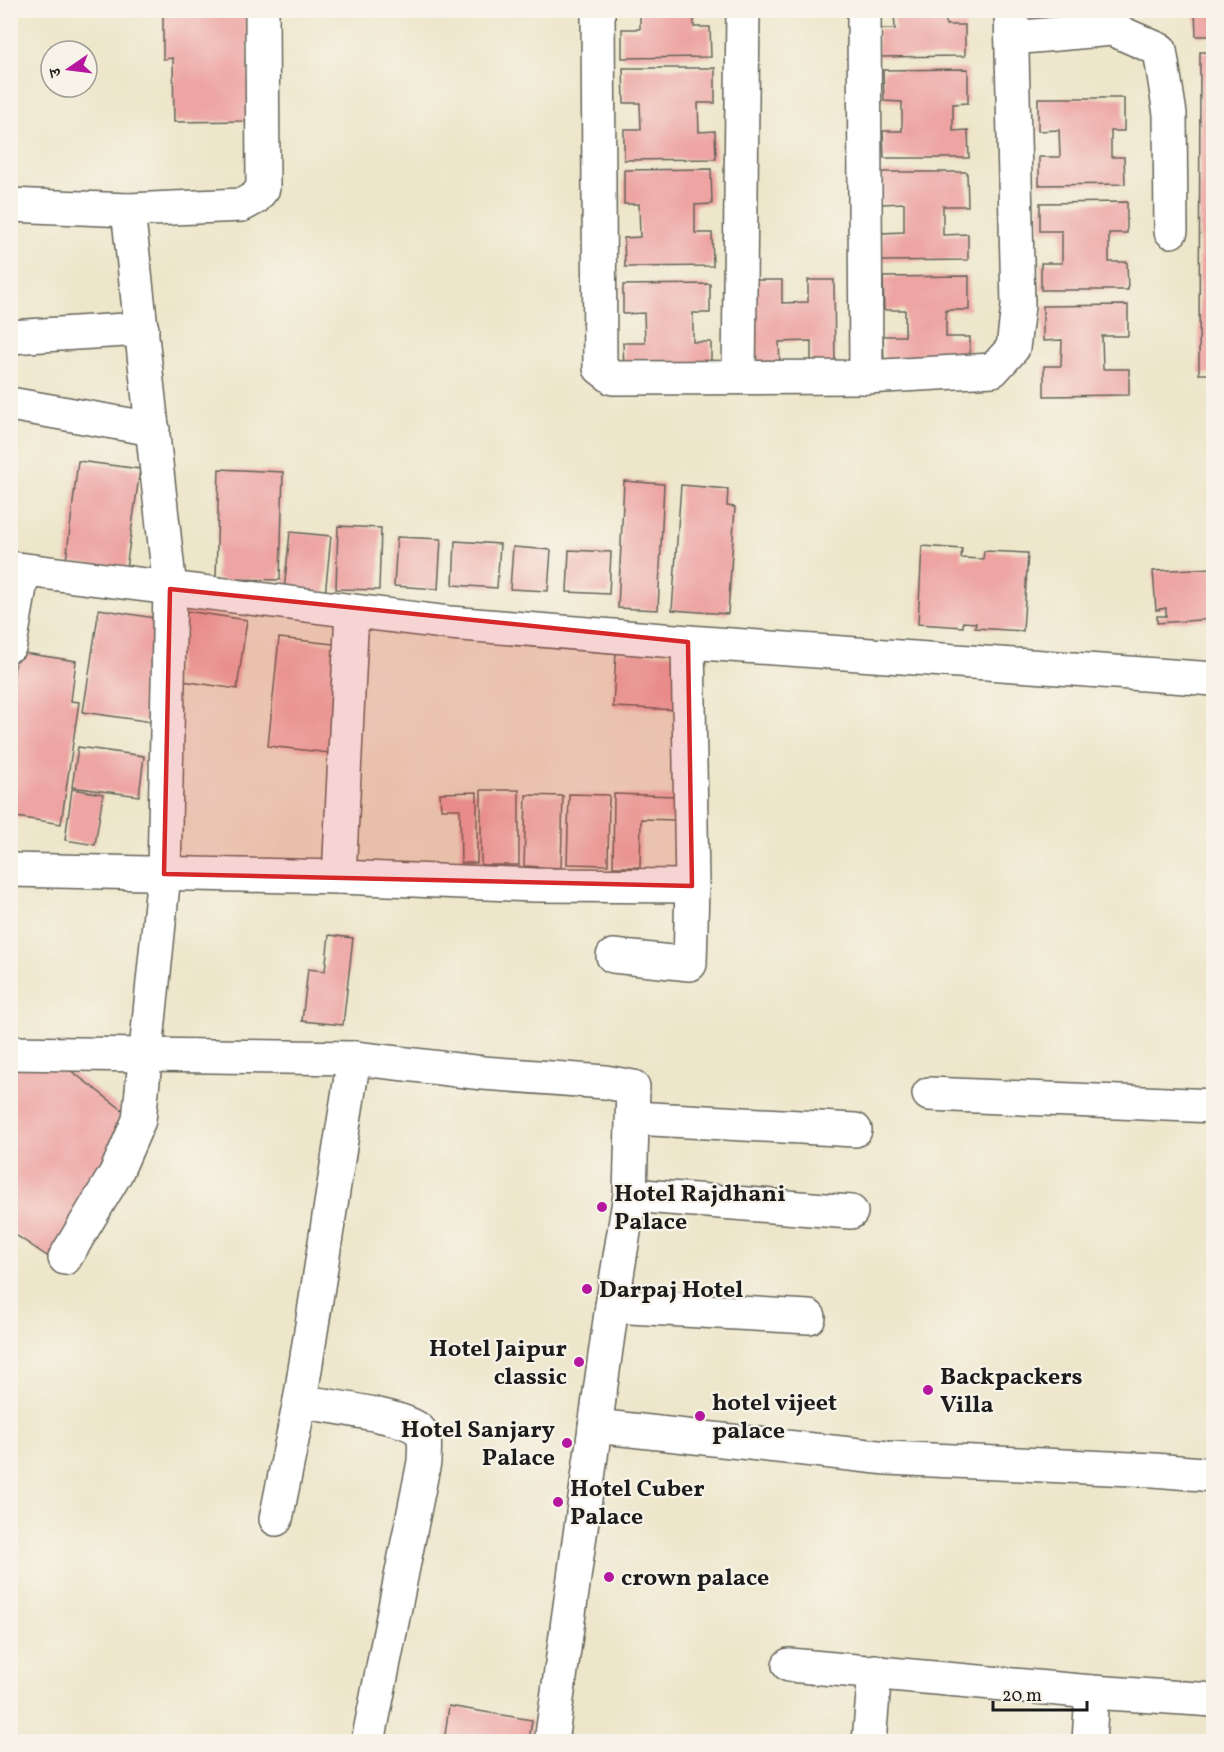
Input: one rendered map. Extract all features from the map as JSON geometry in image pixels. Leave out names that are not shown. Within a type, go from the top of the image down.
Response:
[{"type":"street","points":[[10,205],[128,210],[242,205],[255,198],[263,188],[262,10]]},
{"type":"street","points":[[598,10],[600,368],[613,378],[866,377],[993,370],[1013,348],[1018,306],[1012,24],[1112,28],[1160,50],[1170,114],[1171,231]]},
{"type":"street","points":[[739,377],[743,10]]},
{"type":"street","points":[[864,10],[866,377]]},
{"type":"street","points":[[65,1258],[116,1173],[139,1120],[164,874],[170,590],[128,210]]},
{"type":"street","points":[[10,337],[142,329]]},
{"type":"street","points":[[10,404],[153,429]]},
{"type":"street","points":[[10,645],[17,569],[170,590],[450,622],[688,642],[1214,679]]},
{"type":"street","points":[[339,877],[352,611]]},
{"type":"street","points":[[613,956],[690,964],[692,886],[688,642]]},
{"type":"street","points":[[10,870],[339,877],[535,885],[692,886]]},
{"type":"street","points":[[10,1053],[354,1058],[483,1073],[605,1082],[633,1087],[630,1196],[612,1306],[551,1742]]},
{"type":"street","points":[[276,1519],[300,1401],[354,1058]]},
{"type":"street","points":[[929,1094],[1214,1106]]},
{"type":"street","points":[[633,1118],[855,1130]]},
{"type":"street","points":[[630,1196],[850,1212]]},
{"type":"street","points":[[612,1306],[809,1317]]},
{"type":"street","points":[[300,1401],[404,1421],[420,1430],[424,1441],[424,1462],[368,1742]]},
{"type":"street","points":[[595,1426],[887,1458],[1154,1470],[1214,1475]]},
{"type":"street","points":[[789,1665],[1092,1692],[1214,1700]]},
{"type":"street","points":[[869,1742],[875,1671]]},
{"type":"street","points":[[1089,1742],[1092,1692]]},
{"type":"highlighted area","points":[[170,589],[688,642],[692,886],[164,874]]},
{"type":"building","points":[[163,10],[248,10],[249,121],[174,122],[173,58],[163,59]]},
{"type":"building","points":[[640,10],[694,10],[694,27],[710,27],[711,57],[622,58],[622,29],[640,29]]},
{"type":"building","points":[[894,10],[946,10],[946,25],[965,25],[965,56],[878,57],[878,29],[895,29]]},
{"type":"building","points":[[1195,10],[1214,10],[1214,36],[1196,36]]},
{"type":"building","points":[[1200,52],[1214,52],[1214,374],[1199,374]]},
{"type":"building","points":[[623,68],[715,68],[715,103],[698,103],[699,132],[715,131],[716,159],[624,160],[624,129],[641,129],[640,103],[624,103]]},
{"type":"building","points":[[968,69],[968,103],[953,104],[953,131],[968,130],[969,158],[884,158],[883,131],[902,131],[902,102],[884,101],[883,70]]},
{"type":"building","points":[[1038,98],[1124,98],[1124,131],[1111,131],[1111,157],[1124,157],[1125,184],[1039,185],[1039,157],[1060,157],[1059,130],[1038,131]]},
{"type":"building","points":[[711,169],[712,204],[695,205],[695,233],[712,233],[713,266],[625,267],[624,238],[640,237],[639,204],[624,204],[624,170]]},
{"type":"building","points":[[881,172],[967,172],[968,206],[943,206],[943,235],[968,234],[968,260],[882,261],[882,233],[904,232],[904,203],[881,204]]},
{"type":"building","points":[[1127,202],[1127,233],[1109,233],[1109,262],[1127,262],[1128,290],[1041,290],[1041,263],[1062,263],[1062,231],[1040,231],[1040,203]]},
{"type":"building","points":[[969,276],[969,310],[946,310],[946,337],[970,337],[970,363],[884,363],[883,336],[905,336],[905,310],[884,310],[883,277]]},
{"type":"building","points":[[754,280],[782,280],[782,303],[808,302],[808,280],[834,280],[835,364],[811,365],[811,341],[779,342],[780,365],[755,365]]},
{"type":"building","points":[[710,284],[710,313],[693,313],[693,342],[711,342],[711,371],[624,371],[623,343],[645,343],[644,313],[623,314],[623,285]]},
{"type":"building","points":[[1128,305],[1128,336],[1102,336],[1103,369],[1129,369],[1129,395],[1044,396],[1044,366],[1061,366],[1062,340],[1043,341],[1043,306]]},
{"type":"building","points":[[78,461],[140,469],[126,569],[66,561]]},
{"type":"building","points":[[219,469],[283,472],[280,580],[232,579],[232,585],[216,578]]},
{"type":"building","points":[[624,481],[664,484],[658,610],[618,608]]},
{"type":"building","points":[[681,485],[728,489],[727,506],[735,507],[728,614],[672,610]]},
{"type":"building","points":[[338,526],[381,528],[379,590],[336,589]]},
{"type":"building","points":[[290,532],[331,536],[325,596],[284,591]]},
{"type":"building","points":[[397,537],[441,539],[438,589],[394,586]]},
{"type":"building","points":[[455,541],[500,544],[497,588],[453,585]]},
{"type":"building","points":[[922,546],[962,549],[961,558],[983,559],[984,551],[1028,553],[1023,631],[975,628],[976,623],[963,622],[963,627],[918,624]]},
{"type":"building","points":[[513,547],[551,550],[548,591],[510,589]]},
{"type":"building","points":[[569,550],[611,552],[609,594],[567,592]]},
{"type":"building","points":[[1214,568],[1214,619],[1157,623],[1157,616],[1166,616],[1166,608],[1156,610],[1153,571]]},
{"type":"building","points":[[99,609],[167,620],[152,722],[83,712]]},
{"type":"building","points":[[186,611],[247,620],[237,689],[176,680]]},
{"type":"building","points":[[279,638],[342,645],[330,753],[268,746]]},
{"type":"building","points":[[17,652],[76,661],[71,701],[79,702],[61,824],[10,816],[10,698]]},
{"type":"building","points":[[616,652],[682,655],[680,710],[613,707]]},
{"type":"building","points":[[78,747],[144,756],[139,796],[72,787]]},
{"type":"building","points":[[72,789],[103,794],[95,845],[65,840]]},
{"type":"building","points":[[481,790],[519,790],[519,865],[481,865]]},
{"type":"building","points":[[477,792],[477,863],[461,863],[460,809],[441,809],[440,793]]},
{"type":"building","points":[[569,794],[609,795],[608,865],[567,864]]},
{"type":"building","points":[[614,794],[677,796],[676,820],[641,819],[640,867],[613,867]]},
{"type":"building","points":[[526,795],[563,796],[561,868],[524,866]]},
{"type":"building","points":[[329,935],[353,938],[343,1025],[302,1021],[308,969],[325,971]]},
{"type":"building","points":[[10,1062],[66,1067],[133,1118],[56,1262],[10,1231]]},
{"type":"building","points":[[449,1706],[532,1720],[529,1742],[444,1742]]},
{"type":"place","name":"Hotel Rajdhani Palace","points":[[602,1207]]},
{"type":"place","name":"Darpaj Hotel","points":[[587,1289]]},
{"type":"place","name":"Hotel Jaipur classic","points":[[579,1362]]},
{"type":"place","name":"Backpackers Villa","points":[[928,1390]]},
{"type":"place","name":"hotel vijeet palace","points":[[700,1416]]},
{"type":"place","name":"Hotel Sanjary Palace","points":[[567,1443]]},
{"type":"place","name":"Hotel Cuber Palace","points":[[558,1502]]},
{"type":"place","name":"crown palace","points":[[609,1577]]}]
